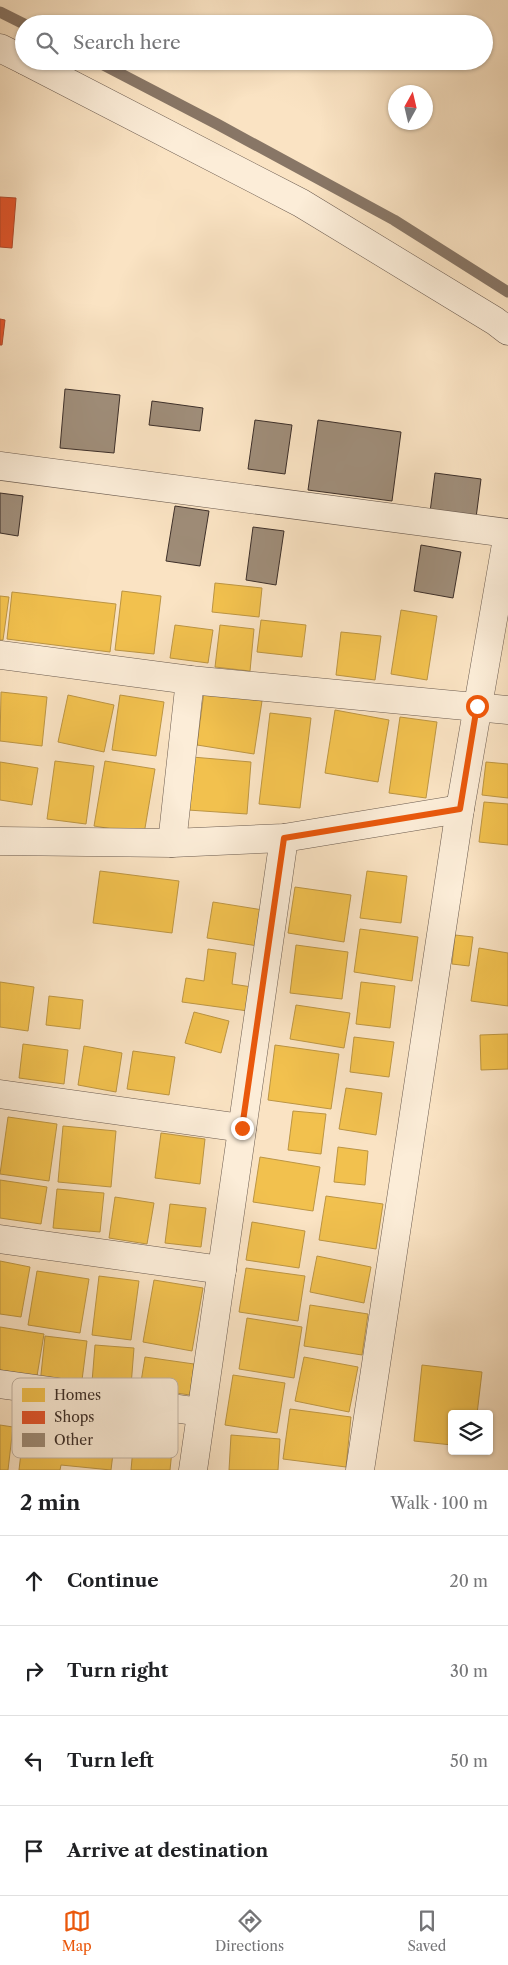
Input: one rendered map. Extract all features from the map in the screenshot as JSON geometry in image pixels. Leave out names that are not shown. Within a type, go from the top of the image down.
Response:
[{"type":"street","points":[[0,48],[15,56]]},
{"type":"street","points":[[42,70],[301,203],[495,321],[508,331]]},
{"type":"street","points":[[0,466],[508,533],[460,809],[360,1470]]},
{"type":"street","points":[[0,656],[190,680],[508,710]]},
{"type":"street","points":[[172,843],[190,680]]},
{"type":"street","points":[[0,841],[172,843],[284,838],[460,809]]},
{"type":"street","points":[[193,1470],[284,838]]},
{"type":"street","points":[[0,1094],[242,1128]]},
{"type":"street","points":[[0,1239],[222,1270]]},
{"type":"street","points":[[178,1409],[201,1412]]},
{"type":"building: Homes","points":[[215,583],[262,588],[259,617],[212,612]]},
{"type":"building: Homes","points":[[122,591],[161,596],[154,654],[115,650]]},
{"type":"building: Homes","points":[[12,592],[116,604],[110,652],[7,639]]},
{"type":"building: Homes","points":[[0,596],[9,597],[3,640],[0,640]]},
{"type":"building: Homes","points":[[401,610],[437,616],[427,680],[391,674]]},
{"type":"building: Homes","points":[[261,620],[306,625],[302,657],[257,652]]},
{"type":"building: Homes","points":[[175,625],[213,630],[208,663],[170,658]]},
{"type":"building: Homes","points":[[220,625],[254,629],[250,671],[215,667]]},
{"type":"building: Homes","points":[[341,632],[381,636],[375,680],[336,675]]},
{"type":"building: Homes","points":[[1,692],[47,697],[42,746],[0,741]]},
{"type":"building: Homes","points":[[204,692],[262,701],[254,754],[197,745]]},
{"type":"building: Homes","points":[[68,695],[114,705],[104,752],[58,742]]},
{"type":"building: Homes","points":[[120,695],[164,702],[156,756],[112,750]]},
{"type":"building: Homes","points":[[335,710],[389,720],[378,782],[325,773]]},
{"type":"building: Homes","points":[[270,713],[311,718],[300,808],[259,804]]},
{"type":"building: Homes","points":[[400,717],[437,722],[426,798],[389,793]]},
{"type":"building: Homes","points":[[192,757],[251,762],[247,814],[188,810]]},
{"type":"building: Homes","points":[[55,761],[94,766],[86,824],[47,819]]},
{"type":"building: Homes","points":[[105,761],[155,769],[144,834],[94,826]]},
{"type":"building: Homes","points":[[0,762],[38,768],[32,805],[0,800]]},
{"type":"building: Homes","points":[[486,762],[508,764],[508,798],[482,795]]},
{"type":"building: Homes","points":[[484,802],[508,804],[508,845],[479,842]]},
{"type":"building: Homes","points":[[100,871],[179,881],[172,933],[93,923]]},
{"type":"building: Homes","points":[[367,871],[407,876],[401,923],[360,918]]},
{"type":"building: Homes","points":[[295,887],[351,895],[344,942],[288,933]]},
{"type":"building: Homes","points":[[213,902],[263,910],[258,946],[207,938]]},
{"type":"building: Homes","points":[[360,929],[418,937],[412,981],[354,972]]},
{"type":"building: Homes","points":[[455,935],[473,937],[469,966],[452,964]]},
{"type":"building: Homes","points":[[296,945],[348,952],[342,999],[290,993]]},
{"type":"building: Homes","points":[[479,948],[508,953],[508,1006],[471,1001]]},
{"type":"building: Homes","points":[[208,949],[236,953],[232,984],[252,987],[248,1011],[182,1002],[186,978],[204,981]]},
{"type":"building: Homes","points":[[0,982],[34,987],[28,1031],[0,1027]]},
{"type":"building: Homes","points":[[361,982],[395,986],[390,1028],[356,1024]]},
{"type":"building: Homes","points":[[49,996],[83,1000],[80,1029],[46,1025]]},
{"type":"building: Homes","points":[[296,1005],[350,1013],[344,1048],[290,1039]]},
{"type":"building: Homes","points":[[194,1012],[229,1021],[221,1053],[185,1043]]},
{"type":"building: Homes","points":[[508,1034],[508,1069],[481,1070],[480,1035]]},
{"type":"building: Homes","points":[[354,1037],[394,1042],[389,1077],[350,1072]]},
{"type":"building: Homes","points":[[23,1044],[68,1050],[64,1084],[19,1078]]},
{"type":"building: Homes","points":[[275,1045],[339,1054],[331,1109],[268,1100]]},
{"type":"building: Homes","points":[[84,1046],[122,1053],[116,1092],[78,1085]]},
{"type":"building: Homes","points":[[133,1051],[175,1057],[169,1095],[127,1089]]},
{"type":"building: Homes","points":[[346,1088],[382,1093],[376,1135],[339,1129]]},
{"type":"building: Homes","points":[[293,1111],[326,1114],[321,1154],[288,1150]]},
{"type":"building: Homes","points":[[8,1117],[57,1124],[49,1181],[0,1174]]},
{"type":"building: Homes","points":[[63,1126],[116,1131],[111,1187],[58,1182]]},
{"type":"building: Homes","points":[[161,1133],[205,1139],[200,1184],[155,1178]]},
{"type":"building: Homes","points":[[338,1147],[368,1151],[365,1185],[334,1182]]},
{"type":"building: Homes","points":[[260,1157],[320,1167],[313,1211],[253,1202]]},
{"type":"building: Homes","points":[[0,1180],[47,1187],[41,1224],[0,1218]]},
{"type":"building: Homes","points":[[57,1189],[104,1193],[100,1232],[53,1228]]},
{"type":"building: Homes","points":[[326,1196],[383,1204],[376,1249],[319,1240]]},
{"type":"building: Homes","points":[[115,1197],[154,1203],[147,1244],[109,1238]]},
{"type":"building: Homes","points":[[170,1204],[206,1208],[201,1247],[165,1243]]},
{"type":"building: Homes","points":[[252,1222],[305,1231],[299,1268],[246,1260]]},
{"type":"building: Homes","points":[[317,1256],[371,1267],[364,1303],[310,1292]]},
{"type":"building: Homes","points":[[0,1261],[30,1267],[21,1317],[0,1314]]},
{"type":"building: Homes","points":[[246,1268],[305,1276],[298,1321],[239,1312]]},
{"type":"building: Homes","points":[[37,1271],[89,1279],[80,1333],[28,1325]]},
{"type":"building: Homes","points":[[99,1276],[139,1281],[131,1340],[92,1335]]},
{"type":"building: Homes","points":[[154,1280],[203,1288],[192,1351],[143,1342]]},
{"type":"building: Homes","points":[[310,1305],[368,1314],[362,1355],[304,1346]]},
{"type":"building: Homes","points":[[247,1318],[302,1327],[294,1378],[239,1369]]},
{"type":"building: Homes","points":[[0,1327],[44,1334],[37,1376],[0,1370]]},
{"type":"building: Homes","points":[[45,1336],[87,1341],[82,1378],[41,1378]]},
{"type":"building: Homes","points":[[95,1345],[134,1348],[132,1378],[92,1378]]},
{"type":"building: Homes","points":[[145,1357],[194,1364],[190,1395],[178,1393],[178,1378],[142,1378]]},
{"type":"building: Homes","points":[[304,1357],[358,1367],[349,1412],[295,1401]]},
{"type":"building: Homes","points":[[422,1365],[482,1372],[477,1410],[448,1410],[448,1445],[414,1441]]},
{"type":"building: Homes","points":[[233,1375],[285,1383],[277,1433],[225,1425]]},
{"type":"building: Homes","points":[[290,1409],[351,1417],[346,1467],[283,1459]]},
{"type":"building: Homes","points":[[0,1425],[12,1427],[12,1436],[8,1470],[0,1470]]},
{"type":"building: Homes","points":[[231,1435],[280,1439],[278,1470],[229,1470]]},
{"type":"building: Homes","points":[[20,1458],[112,1458],[111,1470],[61,1465],[60,1470],[19,1470]]},
{"type":"building: Homes","points":[[132,1458],[171,1458],[170,1470],[131,1470]]},
{"type":"building: Shops","points":[[0,197],[16,198],[12,248],[0,247]]},
{"type":"building: Shops","points":[[0,319],[5,320],[2,345],[0,345]]},
{"type":"building: Other","points":[[65,389],[120,395],[114,453],[60,448]]},
{"type":"building: Other","points":[[152,401],[203,408],[200,431],[149,425]]},
{"type":"building: Other","points":[[255,420],[292,425],[285,474],[248,469]]},
{"type":"building: Other","points":[[318,420],[401,432],[392,501],[308,490]]},
{"type":"building: Other","points":[[435,473],[481,479],[476,518],[430,512]]},
{"type":"building: Other","points":[[0,493],[23,496],[18,536],[0,533]]},
{"type":"building: Other","points":[[175,506],[209,511],[200,566],[166,561]]},
{"type":"building: Other","points":[[253,527],[284,531],[276,585],[246,580]]},
{"type":"building: Other","points":[[421,545],[461,552],[453,598],[414,591]]},
{"type":"waterway","points":[[0,12],[15,20]]},
{"type":"waterway","points":[[113,70],[394,220],[508,292]]},
{"type":"route","points":[[242,1128],[284,838],[460,809],[477,706]]}]
